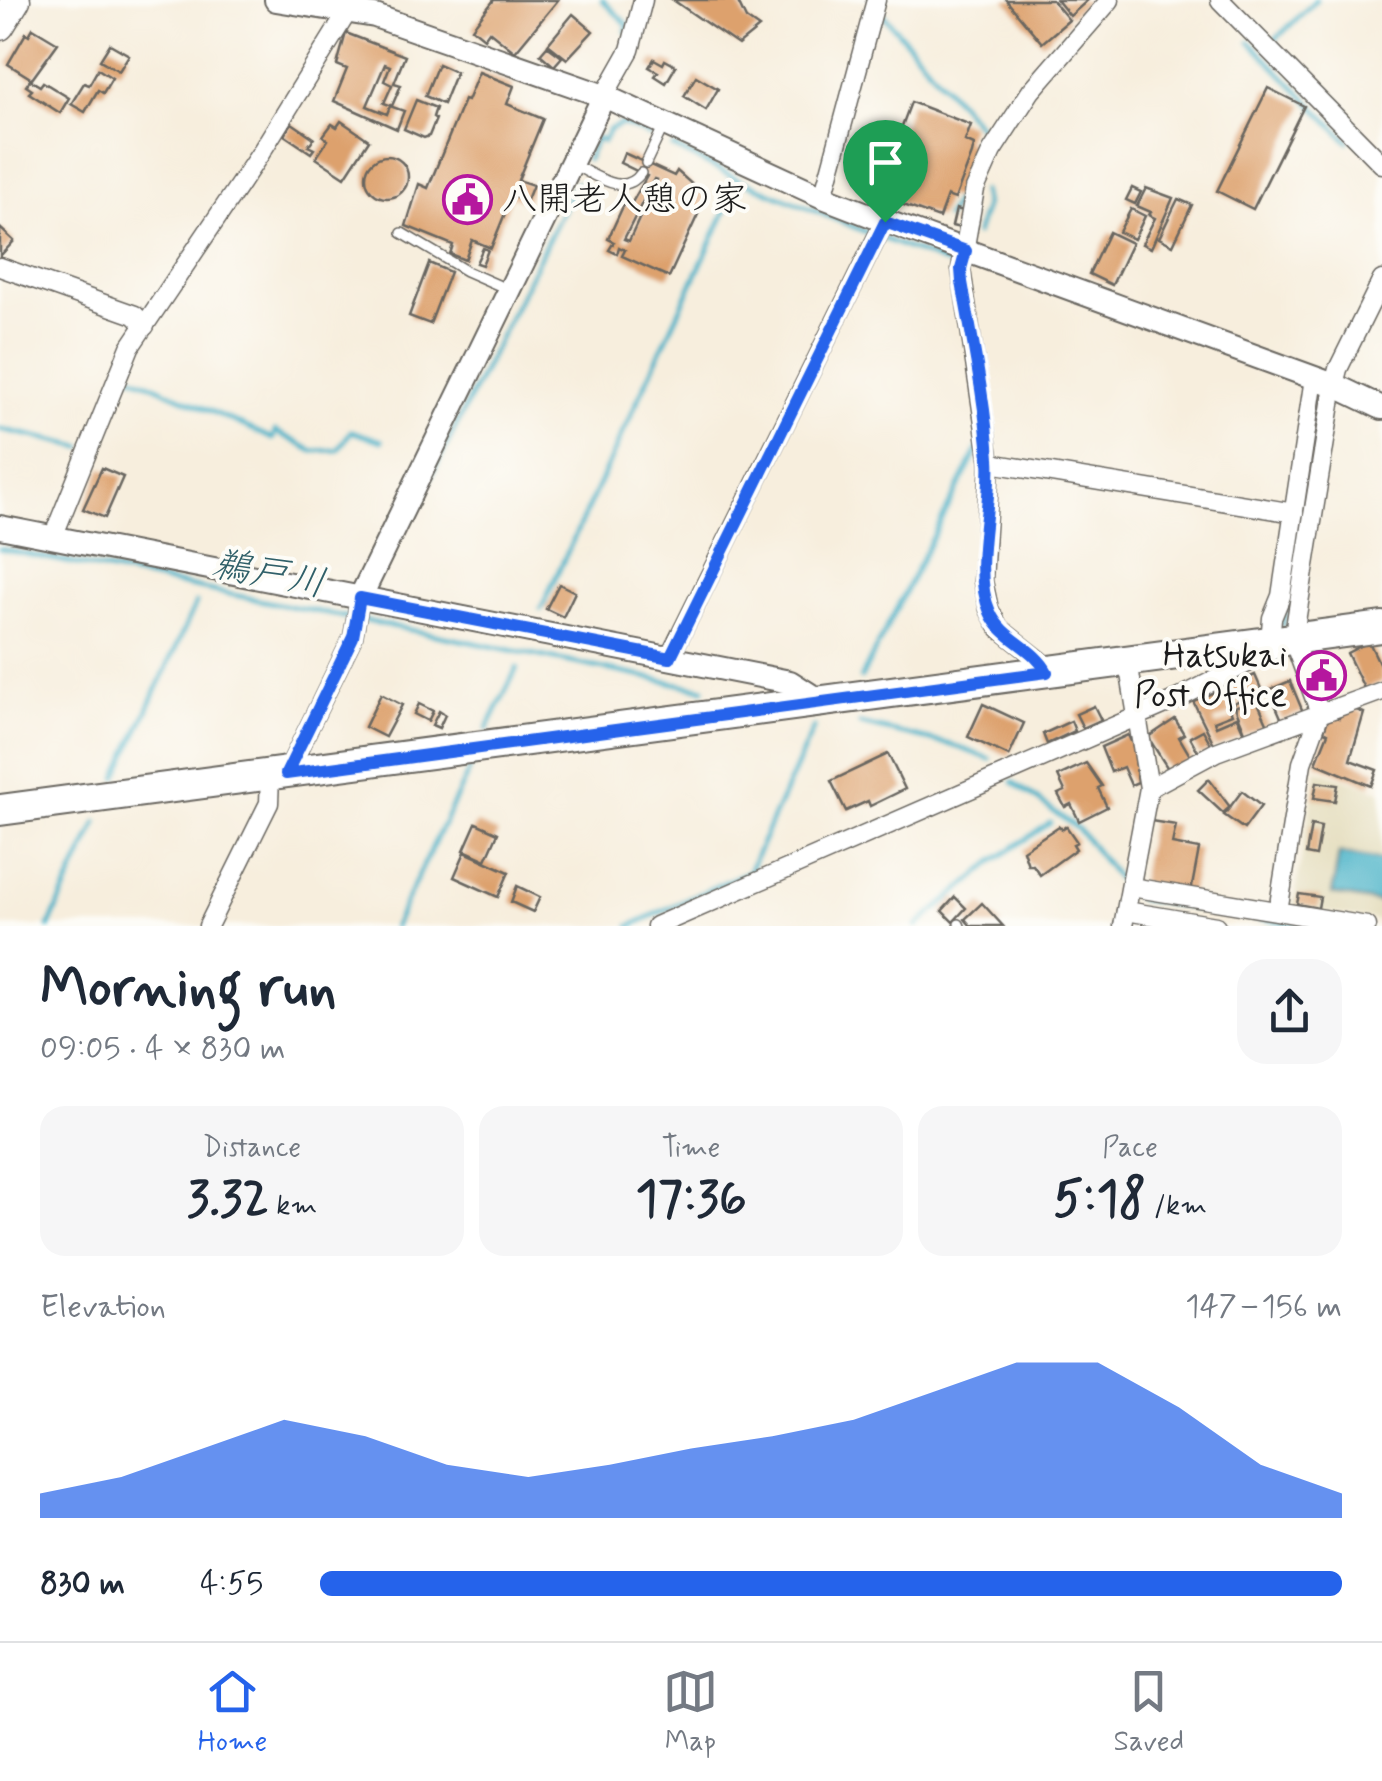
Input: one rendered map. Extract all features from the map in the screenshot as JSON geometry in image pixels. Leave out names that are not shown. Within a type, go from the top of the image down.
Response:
[{"type":"main road","points":[[0,26],[16,0]]},
{"type":"main road","points":[[0,810],[1382,627]]},
{"type":"street","points":[[276,0],[351,5],[604,96],[885,222],[1324,382],[1382,408]]},
{"type":"street","points":[[208,926],[269,803],[278,775],[354,632],[359,603],[604,96],[630,50],[643,0]]},
{"type":"street","points":[[1047,672],[1042,662],[999,628],[988,610],[983,581],[990,462],[961,269],[975,190],[992,150],[1031,91],[1110,0]]},
{"type":"street","points":[[1220,0],[1382,164]]},
{"type":"street","points":[[824,197],[878,1]]},
{"type":"street","points":[[54,537],[130,347],[260,154],[351,5]]},
{"type":"street","points":[[670,658],[885,222]]},
{"type":"street","points":[[0,267],[135,315],[145,326]]},
{"type":"street","points":[[1278,911],[1302,763],[1320,714],[1281,641],[1294,513],[1324,382],[1338,369],[1382,280]]},
{"type":"street","points":[[1281,641],[1324,382]]},
{"type":"street","points":[[990,462],[1294,513]]},
{"type":"street","points":[[0,527],[359,603],[790,682],[823,703]]},
{"type":"street","points":[[656,926],[1177,699],[1281,641]]},
{"type":"street","points":[[1127,907],[1149,788],[1128,662]]},
{"type":"street","points":[[1149,788],[1216,752],[1382,691]]},
{"type":"street","points":[[1127,907],[1278,911],[1367,926]]},
{"type":"street","points":[[1127,907],[1216,926]]},
{"type":"lane","points":[[571,164],[625,186],[636,181],[664,124]]},
{"type":"lane","points":[[402,234],[510,290]]},
{"type":"shaded area","points":[[1317,770],[1382,791],[1382,921],[1293,907]]},
{"type":"water","points":[[1339,853],[1382,860],[1382,903],[1332,894]]},
{"type":"building","points":[[494,0],[558,0],[515,52],[489,31],[484,38],[472,28]]},
{"type":"building","points":[[673,0],[737,0],[746,19],[759,28],[738,45]]},
{"type":"building","points":[[1006,0],[1052,0],[1069,20],[1042,43]]},
{"type":"building","points":[[1057,0],[1088,0],[1070,16]]},
{"type":"building","points":[[573,14],[593,31],[567,59],[548,44]]},
{"type":"building","points":[[33,28],[58,43],[32,79],[8,64]]},
{"type":"building","points":[[346,33],[405,56],[394,83],[401,85],[392,106],[384,103],[392,85],[384,81],[390,66],[385,64],[367,106],[387,114],[390,106],[404,111],[397,129],[334,101],[347,69],[337,65]]},
{"type":"building","points":[[110,44],[129,55],[119,71],[100,60]]},
{"type":"building","points":[[547,46],[562,57],[554,66],[540,54]]},
{"type":"building","points":[[654,59],[676,66],[666,83],[649,67]]},
{"type":"building","points":[[438,64],[456,72],[443,104],[425,96]]},
{"type":"building","points":[[98,69],[112,78],[103,93],[98,90],[85,112],[71,104]]},
{"type":"building","points":[[479,72],[514,86],[507,104],[543,119],[518,180],[533,185],[526,202],[512,196],[491,248],[472,240],[465,260],[450,254],[453,245],[406,226],[419,184],[428,188]]},
{"type":"building","points":[[696,76],[718,89],[706,110],[684,96]]},
{"type":"building","points":[[30,80],[40,86],[43,82],[69,98],[60,113],[29,93],[32,90],[26,86]]},
{"type":"building","points":[[1268,88],[1304,106],[1253,209],[1217,191]]},
{"type":"building","points":[[416,100],[436,108],[436,119],[429,136],[424,138],[404,129]]},
{"type":"building","points":[[911,102],[971,125],[965,141],[974,145],[972,154],[955,199],[947,196],[939,218],[876,195]]},
{"type":"building","points":[[341,121],[369,140],[345,177],[316,158],[328,140],[323,136],[332,124],[337,127]]},
{"type":"building","points":[[292,123],[314,138],[308,146],[314,149],[311,153],[284,135]]},
{"type":"building","points":[[624,153],[674,176],[677,171],[706,197],[669,277],[622,256],[625,250],[619,247],[617,254],[609,250],[614,242],[608,239],[624,204],[630,206],[647,176],[620,163]],"holes":[[[654,179],[657,180],[629,241],[624,239]]]},
{"type":"building","points":[[387,156],[402,162],[408,177],[402,192],[387,198],[372,192],[366,177],[372,162]]},
{"type":"building","points":[[1132,188],[1141,192],[1135,204],[1126,200]]},
{"type":"building","points":[[1146,188],[1173,198],[1151,248],[1142,244],[1155,218],[1137,206]]},
{"type":"building","points":[[1178,199],[1192,205],[1173,245],[1159,238]]},
{"type":"building","points":[[956,209],[968,212],[964,229],[952,226]]},
{"type":"building","points":[[1131,209],[1145,216],[1134,239],[1119,232]]},
{"type":"building","points":[[0,228],[14,241],[0,256]]},
{"type":"building","points":[[1109,232],[1132,243],[1112,285],[1089,274]]},
{"type":"building","points":[[483,248],[488,250],[482,265],[476,263]]},
{"type":"building","points":[[429,263],[450,272],[430,324],[409,316]]},
{"type":"building","points":[[102,468],[123,477],[105,518],[83,509]]},
{"type":"building","points":[[559,584],[575,592],[563,617],[546,609]]},
{"type":"building","points":[[1369,642],[1382,669],[1382,682],[1365,690],[1347,653]]},
{"type":"building","points":[[1325,656],[1337,683],[1319,691],[1307,663]]},
{"type":"building","points":[[1255,675],[1262,691],[1254,694],[1268,725],[1246,734],[1235,707],[1246,702],[1244,698],[1232,704],[1225,688]]},
{"type":"building","points":[[1290,681],[1303,712],[1282,720],[1269,690]]},
{"type":"building","points":[[1222,689],[1232,714],[1214,721],[1216,726],[1237,717],[1245,735],[1216,748],[1193,701]]},
{"type":"building","points":[[381,694],[402,705],[385,737],[365,727]]},
{"type":"building","points":[[419,704],[433,711],[428,721],[414,714]]},
{"type":"building","points":[[983,704],[1024,723],[1009,756],[968,737]]},
{"type":"building","points":[[1094,706],[1101,720],[1083,728],[1076,714]]},
{"type":"building","points":[[1343,708],[1364,713],[1350,760],[1377,770],[1371,786],[1316,763],[1328,733],[1324,731],[1329,716],[1339,718]]},
{"type":"building","points":[[439,711],[445,715],[439,728],[432,725]]},
{"type":"building","points":[[1175,719],[1184,734],[1179,737],[1192,759],[1170,772],[1148,737]]},
{"type":"building","points":[[1071,721],[1075,731],[1047,744],[1043,734]]},
{"type":"building","points":[[1203,730],[1213,748],[1200,755],[1190,737]]},
{"type":"building","points":[[1128,735],[1134,748],[1138,782],[1131,785],[1123,767],[1111,772],[1101,747]]},
{"type":"building","points":[[888,754],[905,789],[870,806],[868,801],[846,811],[831,781]]},
{"type":"building","points":[[1086,763],[1102,786],[1098,788],[1107,807],[1079,821],[1071,804],[1065,807],[1058,794],[1065,791],[1058,776]]},
{"type":"building","points":[[1209,779],[1230,807],[1223,813],[1198,790]]},
{"type":"building","points":[[1317,782],[1338,785],[1335,801],[1314,798]]},
{"type":"building","points":[[1242,791],[1261,806],[1244,829],[1224,815]]},
{"type":"building","points":[[1151,821],[1176,825],[1172,844],[1199,849],[1191,892],[1140,883]]},
{"type":"building","points":[[476,823],[498,833],[486,860],[464,850]]},
{"type":"building","points":[[1311,825],[1321,827],[1316,856],[1306,854]]},
{"type":"building","points":[[1059,826],[1066,826],[1077,842],[1073,844],[1076,849],[1040,875],[1033,865],[1028,865],[1023,850]]},
{"type":"building","points":[[465,852],[509,872],[498,897],[454,877]]},
{"type":"building","points":[[517,886],[540,897],[533,912],[511,902]]},
{"type":"building","points":[[1299,894],[1320,897],[1318,908],[1297,904]]},
{"type":"building","points":[[955,897],[966,908],[953,922],[942,911]]},
{"type":"building","points":[[982,903],[1003,926],[971,926],[965,919]]},
{"type":"waterway","points":[[602,0],[628,25],[626,31]]},
{"type":"waterway","points":[[1274,41],[1316,0]]},
{"type":"waterway","points":[[882,13],[990,139]]},
{"type":"waterway","points":[[1048,59],[1086,14]]},
{"type":"waterway","points":[[1250,42],[1348,141]]},
{"type":"waterway","points":[[587,159],[597,138],[603,142],[609,130],[622,124],[650,136]]},
{"type":"waterway","points":[[673,147],[740,180],[866,232]]},
{"type":"waterway","points":[[946,217],[979,159]]},
{"type":"waterway","points":[[541,609],[740,180]]},
{"type":"waterway","points":[[427,485],[576,183]]},
{"type":"waterway","points":[[976,234],[985,206],[982,191]]},
{"type":"waterway","points":[[884,239],[955,267]]},
{"type":"waterway","points":[[126,378],[128,374],[273,439],[275,431],[313,451],[338,450],[351,431],[382,441]]},
{"type":"waterway","points":[[1312,447],[1320,401]]},
{"type":"waterway","points":[[0,429],[82,447]]},
{"type":"waterway","points":[[861,678],[980,445]]},
{"type":"waterway","name":"鵜戸川","points":[[0,549],[350,618]]},
{"type":"waterway","points":[[1283,625],[1287,601]]},
{"type":"waterway","points":[[117,777],[196,603]]},
{"type":"waterway","name":"鵜戸川","points":[[361,620],[704,689]]},
{"type":"waterway","points":[[487,729],[517,668]]},
{"type":"waterway","name":"鵜戸川","points":[[860,724],[952,745],[990,759]]},
{"type":"waterway","points":[[630,926],[749,871],[814,727]]},
{"type":"waterway","points":[[394,926],[470,769]]},
{"type":"waterway","name":"鵜戸川","points":[[1013,782],[1078,829],[1125,888]]},
{"type":"waterway","points":[[49,926],[97,822]]},
{"type":"waterway","points":[[917,926],[995,860],[1050,823]]},
{"type":"waterway","name":"鵜戸川","points":[[1134,895],[1302,926]]},
{"type":"place","name":"八開老人憩の家","points":[[467,200]]},
{"type":"place","name":"Hatsukai Post Office","points":[[1322,676]]},
{"type":"route","points":[[885,222],[966,251],[962,282],[990,462],[983,581],[988,610],[999,628],[1042,662],[1047,672],[286,774],[353,637],[360,598],[670,658],[885,222]]}]
